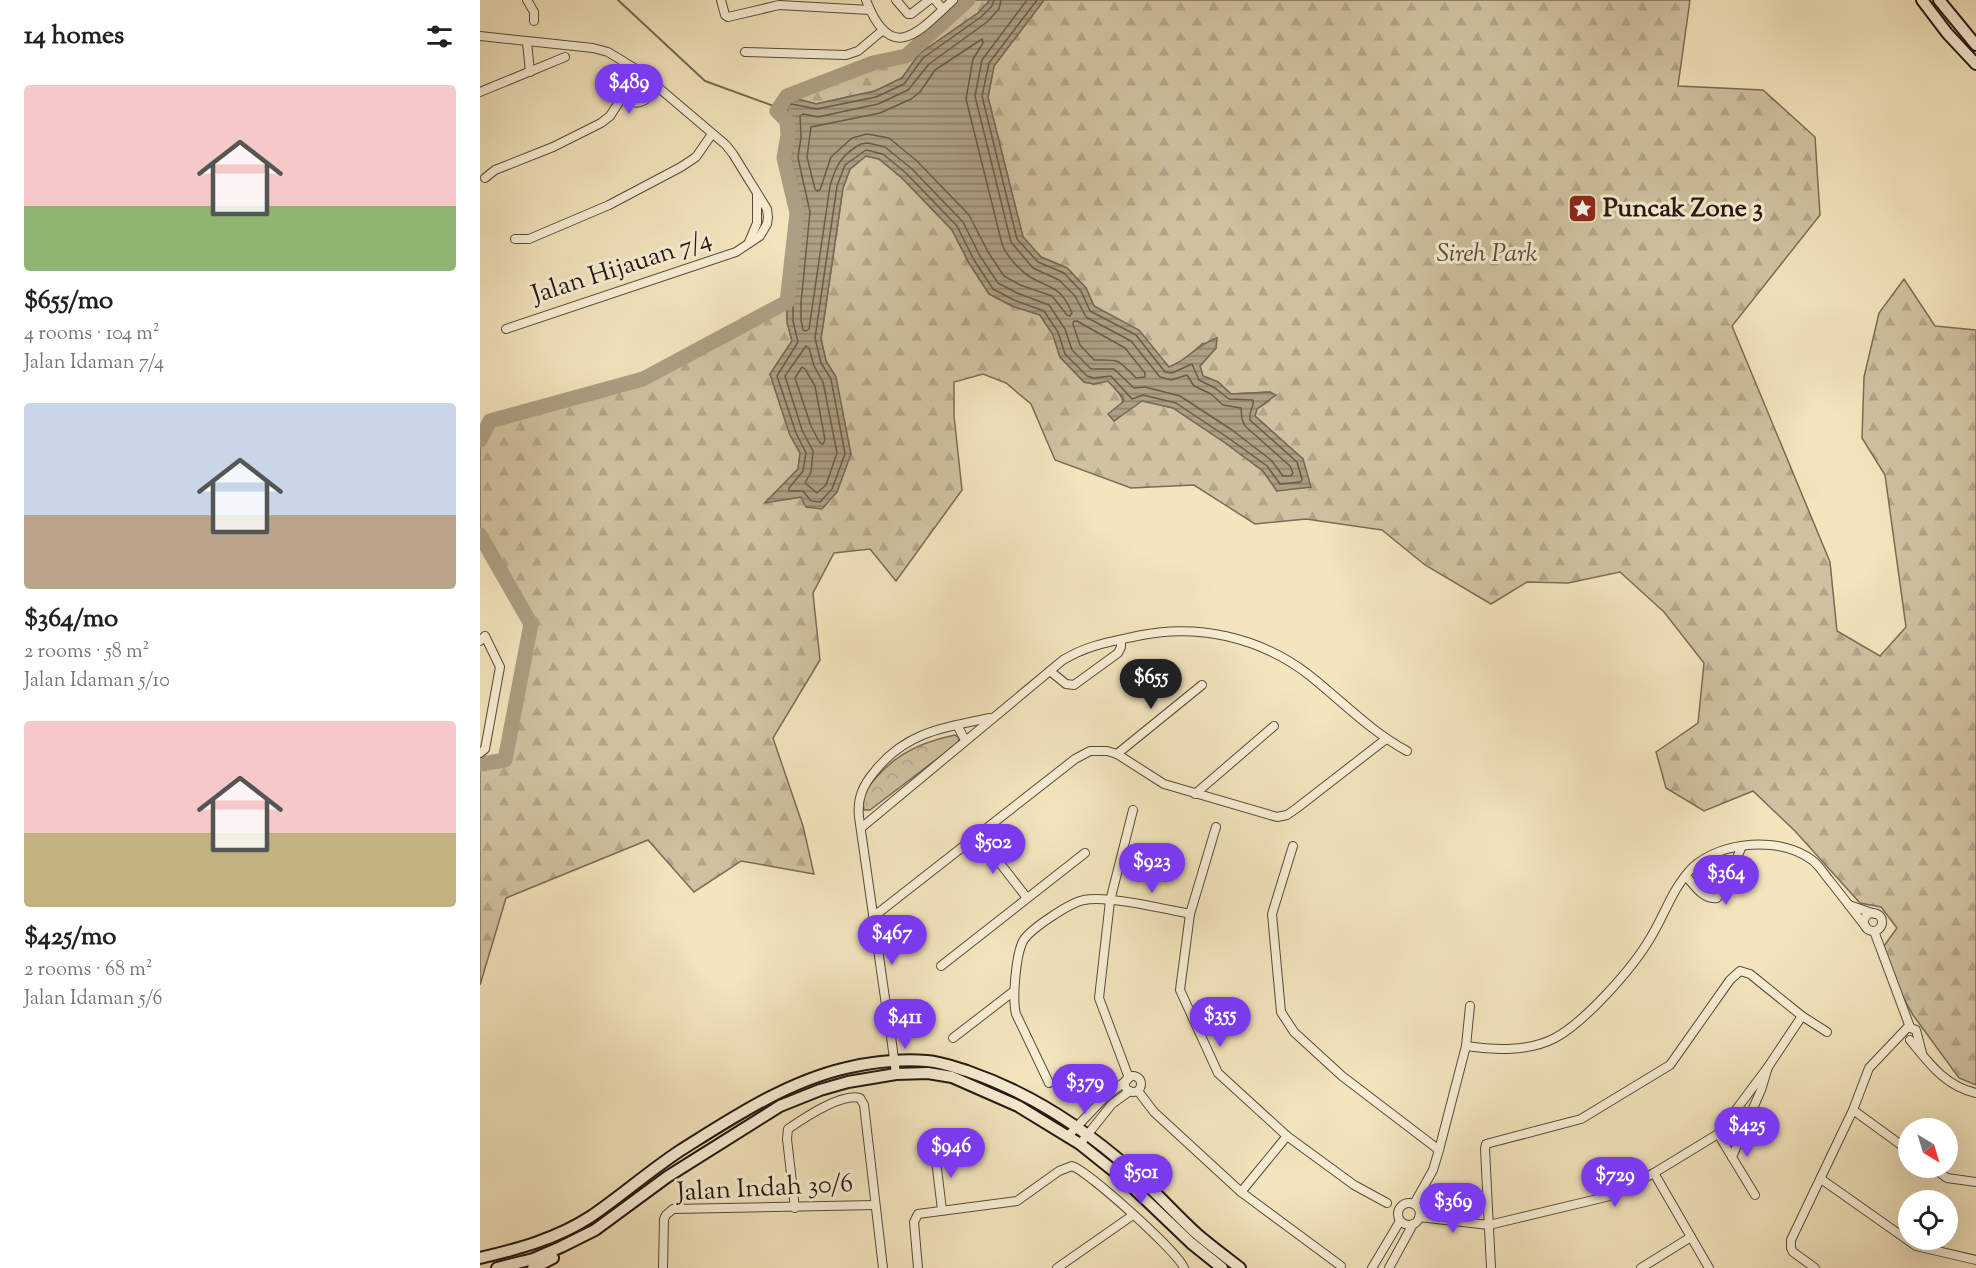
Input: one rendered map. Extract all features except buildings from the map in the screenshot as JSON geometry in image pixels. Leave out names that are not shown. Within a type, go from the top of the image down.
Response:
[{"type":"main road","points":[[1922,0],[1947,33],[1976,64]]},
{"type":"main road","points":[[1939,0],[1976,45]]},
{"type":"main road","points":[[480,1258],[524,1248],[555,1235],[589,1217],[657,1166],[730,1120],[773,1096],[814,1078],[846,1068],[894,1061],[929,1061],[951,1066],[1024,1095],[1071,1132]]},
{"type":"main road","points":[[497,1268],[527,1266],[576,1246],[667,1177],[780,1106],[820,1089],[848,1082],[896,1074],[928,1073],[952,1077],[1018,1106],[1083,1139],[1133,1172],[1198,1235],[1240,1268]]},
{"type":"main road","points":[[1083,1139],[1191,1244],[1222,1268]]},
{"type":"street","points":[[527,0],[534,12],[534,21]]},
{"type":"street","points":[[721,0],[725,15],[728,17],[779,5],[870,10]]},
{"type":"street","points":[[866,0],[883,30],[897,39],[920,31],[953,0]]},
{"type":"street","points":[[896,0],[911,14],[928,0]]},
{"type":"street","points":[[935,0],[943,9]]},
{"type":"street","points":[[745,52],[846,56],[858,51],[883,30]]},
{"type":"street","points":[[480,36],[593,48],[608,52],[639,71],[712,134],[696,157],[609,206],[530,239],[515,239]]},
{"type":"street","points":[[527,42],[530,72]]},
{"type":"street","points":[[480,92],[565,57]]},
{"type":"street","points":[[485,178],[495,171],[553,147],[601,123],[610,116],[639,71]]},
{"type":"street","points":[[626,93],[628,99],[633,103],[645,100]]},
{"type":"street","name":"Jalan Hijauan 7/4","points":[[506,329],[736,252],[764,231],[768,217],[767,209],[733,154],[712,134]]},
{"type":"street","points":[[861,828],[965,740],[1078,651],[1097,644],[1151,633],[1186,630],[1232,637],[1260,646],[1280,656],[1311,677],[1386,739],[1407,751]]},
{"type":"street","points":[[480,753],[485,748],[500,667],[482,638]]},
{"type":"street","points":[[1050,671],[1066,684],[1074,685],[1118,653],[1121,640]]},
{"type":"street","points":[[1117,754],[1202,685]]},
{"type":"street","points":[[888,1018],[858,807],[859,796],[879,765],[897,748],[910,740],[957,725],[992,718]]},
{"type":"street","points":[[957,725],[965,740]]},
{"type":"street","points":[[1195,794],[1274,726]]},
{"type":"street","points":[[873,917],[1084,753],[1101,750],[1117,754],[1157,780],[1195,794],[1276,817],[1297,808],[1386,739]]},
{"type":"street","points":[[1134,810],[1110,900],[1100,1000],[1128,1079],[1126,1088],[1134,1091],[1241,1192],[1341,1266]]},
{"type":"street","points":[[1216,827],[1190,914],[1180,990],[1218,1073],[1287,1136],[1354,1185],[1387,1203]]},
{"type":"street","points":[[979,836],[1028,898]]},
{"type":"street","points":[[1293,846],[1272,914],[1281,1012],[1294,1032],[1342,1076],[1439,1150]]},
{"type":"street","points":[[1466,1046],[1533,1047],[1556,1038],[1581,1019],[1622,976],[1651,938],[1673,894],[1693,868],[1721,850],[1742,846],[1773,846],[1795,851],[1813,860],[1866,927],[1874,931],[1910,1027],[1905,1029],[1909,1037],[1939,1075],[1976,1093]]},
{"type":"street","points":[[1686,876],[1705,896],[1712,899],[1717,898],[1724,888],[1742,846]]},
{"type":"street","points":[[941,966],[1085,853]]},
{"type":"street","points":[[1049,1083],[1016,1014],[1013,1002],[1022,943],[1026,937],[1047,921],[1085,899],[1110,900],[1190,914]]},
{"type":"street","points":[[1848,904],[1880,916],[1882,924],[1874,931]]},
{"type":"street","points":[[1866,927],[1865,919],[1875,914]]},
{"type":"street","points":[[1491,1268],[1486,1144],[1581,1119],[1670,1065],[1730,980],[1740,971],[1750,974],[1802,1016],[1827,1032]]},
{"type":"street","points":[[953,1038],[1014,991]]},
{"type":"street","points":[[1414,1204],[1433,1170],[1439,1150],[1466,1046],[1470,1006]]},
{"type":"street","points":[[1419,1217],[1489,1225],[1610,1196],[1654,1173],[1718,1134],[1768,1067],[1802,1016]]},
{"type":"street","points":[[890,1029],[896,1074]]},
{"type":"street","points":[[1815,1268],[1793,1252],[1790,1244],[1853,1110],[1869,1068],[1892,1045],[1909,1037]]},
{"type":"street","points":[[1732,1157],[1761,1090],[1768,1067]]},
{"type":"street","points":[[1071,1132],[1105,1096],[1133,1076],[1140,1080],[1141,1087],[1112,1104],[1083,1139]]},
{"type":"street","points":[[795,1208],[786,1133],[788,1129],[819,1110],[850,1097],[860,1098],[864,1101],[883,1268]]},
{"type":"street","points":[[1853,1110],[1898,1143]]},
{"type":"street","points":[[1718,1134],[1755,1195]]},
{"type":"street","points":[[1241,1192],[1287,1136]]},
{"type":"street","points":[[935,1152],[942,1210]]},
{"type":"street","points":[[918,1268],[914,1222],[915,1216],[921,1212],[1017,1201],[1059,1171],[1072,1166],[1083,1172],[1133,1215],[1179,1258],[1184,1268]]},
{"type":"street","points":[[1654,1173],[1709,1268]]},
{"type":"street","points":[[1947,1178],[1976,1182]]},
{"type":"street","points":[[1821,1179],[1916,1246],[1976,1260]]},
{"type":"street","points":[[1389,1268],[1419,1217],[1419,1209],[1414,1204],[1407,1203],[1400,1207],[1397,1214],[1400,1221],[1406,1225],[1413,1224]]},
{"type":"street","name":"Jalan Indah 30/6","points":[[663,1268],[663,1224],[666,1215],[673,1209],[875,1205]]},
{"type":"street","points":[[1057,1268],[1133,1215]]},
{"type":"street","points":[[1372,1268],[1400,1221]]},
{"type":"street","points":[[1641,1268],[1691,1237]]},
{"type":"street","points":[[524,1248],[527,1266]]},
{"type":"green space","points":[[968,0],[990,0],[978,13],[919,54],[902,78],[875,91],[816,104],[787,96],[873,63],[906,56]]},
{"type":"green space","name":"Sireh Park","points":[[1044,0],[1690,0],[1678,86],[1763,90],[1815,137],[1820,215],[1732,326],[1830,562],[1837,631],[1880,656],[1906,627],[1885,475],[1862,438],[1864,377],[1879,313],[1904,279],[1935,326],[1976,330],[1976,1085],[1959,1078],[1913,1015],[1893,979],[1884,946],[1897,928],[1881,907],[1860,903],[1795,831],[1753,791],[1704,811],[1666,788],[1656,752],[1698,723],[1704,663],[1664,612],[1620,572],[1568,583],[1527,582],[1491,604],[1425,565],[1382,530],[1306,519],[1255,524],[1194,485],[1131,488],[1055,460],[1031,404],[1006,383],[983,374],[954,382],[954,416],[962,490],[896,581],[870,549],[834,553],[813,593],[820,660],[773,738],[803,826],[814,874],[741,861],[694,892],[648,840],[506,898],[480,985],[480,764],[505,760],[531,624],[480,535],[480,440],[490,421],[643,379],[787,302],[787,322],[792,341],[770,374],[790,435],[800,453],[798,469],[766,502],[802,497],[836,377],[826,361],[821,339],[843,188],[850,169],[866,156],[879,159],[902,178],[952,230],[989,294],[1012,306],[1040,315],[1053,335],[1060,357],[1084,382],[1094,384],[1108,381],[1122,400],[1114,421],[1142,400],[1173,408],[1263,471],[1277,491],[1303,459],[1255,416],[1257,409],[1269,401],[1270,392],[1231,394],[1218,382],[1203,376],[1200,366],[1216,348],[1203,343],[1184,360],[1169,367],[1114,318],[1094,306],[1086,288],[1067,268],[1041,257],[1023,237],[988,97],[994,66]]},
{"type":"green space","points":[[955,735],[959,738],[958,743],[870,810],[864,810],[862,795],[881,772],[914,748]]},
{"type":"water","points":[[990,0],[1044,0],[994,66],[988,97],[1023,237],[1041,257],[1067,268],[1086,288],[1094,306],[1139,330],[1169,367],[1203,344],[1217,338],[1216,348],[1200,366],[1203,376],[1218,382],[1231,394],[1270,392],[1276,395],[1257,409],[1255,416],[1303,459],[1311,487],[1277,491],[1263,471],[1173,408],[1142,401],[1114,421],[1108,414],[1124,401],[1123,397],[1108,381],[1094,384],[1084,382],[1060,357],[1053,335],[1040,315],[1012,306],[989,294],[952,230],[902,178],[879,159],[866,156],[850,169],[843,188],[821,339],[826,361],[836,377],[851,454],[837,492],[822,509],[806,507],[801,497],[765,503],[798,469],[800,453],[790,435],[770,374],[792,341],[787,322],[787,302],[797,213],[784,158],[788,135],[787,121],[777,111],[787,96],[816,104],[875,91],[902,78],[919,54],[978,13]]},
{"type":"waterway","points":[[618,0],[705,81],[779,108]]},
{"type":"waterway","points":[[480,440],[490,421],[643,379],[787,302],[797,213],[784,158],[788,135],[787,121],[777,111],[787,96],[873,63],[906,56],[968,0]]},
{"type":"waterway","points":[[480,535],[531,624],[505,760],[480,764]]},
{"type":"place","name":"Puncak Zone 3","points":[[1582,209]]}]
